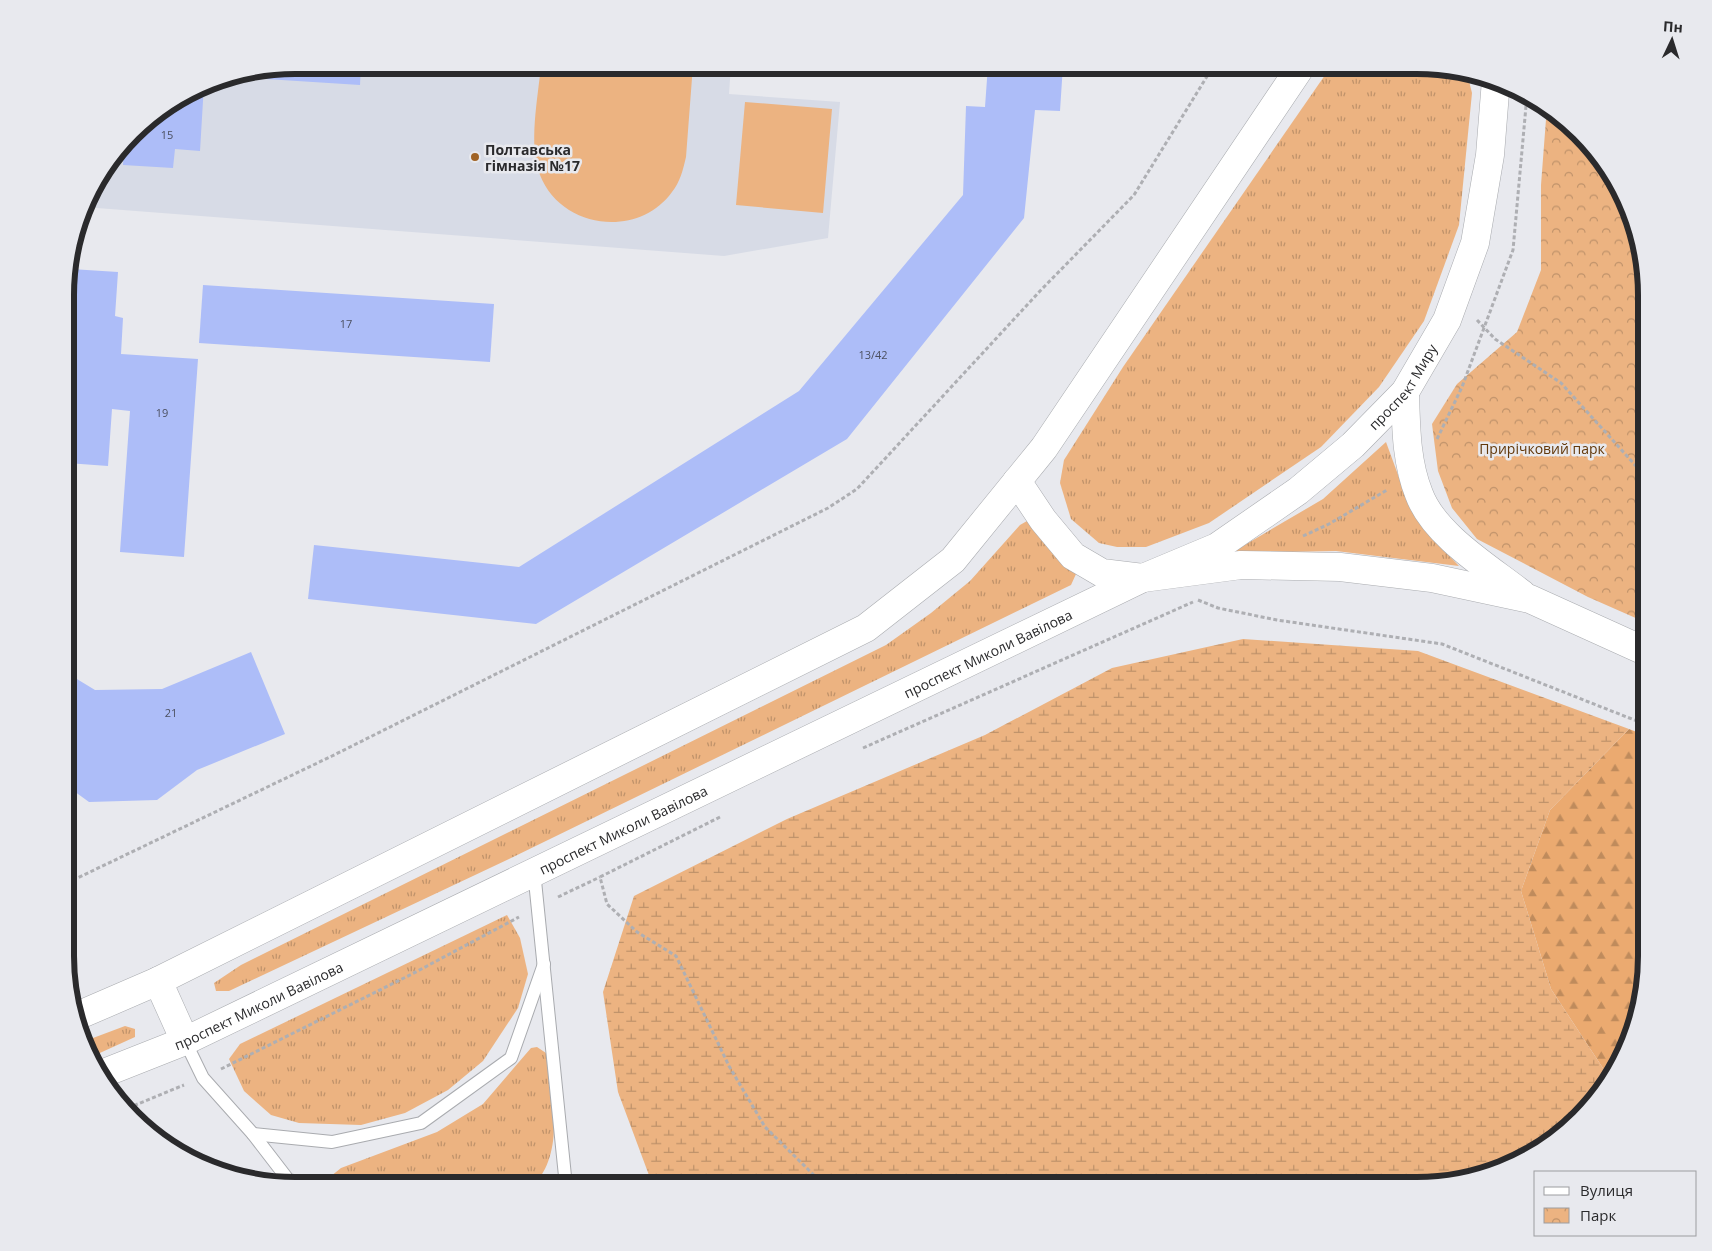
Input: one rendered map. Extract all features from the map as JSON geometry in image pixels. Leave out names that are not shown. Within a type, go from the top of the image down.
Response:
[{"type":"main road","points":[[81,1014],[158,981],[866,628],[953,560],[1044,448],[1296,74]]},
{"type":"main road","name":"проспект Миру","points":[[1143,578],[1217,547],[1298,491],[1353,444],[1405,392],[1447,320],[1475,243],[1484,196],[1495,88]]},
{"type":"main road","points":[[1405,392],[1407,435],[1412,475],[1419,496],[1431,515],[1447,534],[1530,599]]},
{"type":"main road","points":[[1017,481],[1043,520],[1073,556],[1102,573],[1143,578],[1241,565],[1340,567],[1432,578],[1530,599],[1638,648]]},
{"type":"main road","name":"проспект Миколи Вавілова","points":[[106,1072],[185,1041],[1143,578]]},
{"type":"main road","points":[[158,981],[185,1041]]},
{"type":"lane","points":[[534,871],[565,1177]]},
{"type":"lane","points":[[253,1134],[332,1142],[421,1123],[511,1058],[544,964]]},
{"type":"lane","points":[[185,1041],[203,1078],[253,1134],[286,1177]]},
{"type":"path","points":[[74,879],[340,752],[828,508],[857,489],[1040,291],[1134,195],[1208,74]]},
{"type":"path","points":[[1455,297],[1495,339],[1561,383],[1636,466],[1638,472]]},
{"type":"path","points":[[1197,600],[1218,608],[1276,620],[1442,644],[1638,722]]},
{"type":"path","points":[[132,1106],[203,1078],[412,974],[538,907],[600,877]]},
{"type":"path","points":[[607,904],[637,932],[676,956],[729,1066],[765,1127],[816,1177]]},
{"type":"shaded area","name":"Полтавська гімназія №17","points":[[280,74],[730,74],[729,94],[840,102],[828,238],[724,256],[92,208],[103,184],[119,160],[138,138],[160,119],[184,103],[210,91],[251,78]]},
{"type":"green space","points":[[540,74],[692,74],[686,157],[681,176],[672,192],[657,207],[640,217],[621,222],[601,221],[582,217],[565,207],[550,193],[540,175],[536,163],[535,121]]},
{"type":"green space","points":[[1326,74],[1432,74],[1469,80],[1472,93],[1459,225],[1424,321],[1379,387],[1321,447],[1209,523],[1146,547],[1117,547],[1099,543],[1071,519],[1060,483],[1064,460],[1123,367]]},
{"type":"green space","points":[[745,102],[832,109],[823,213],[736,205]]},
{"type":"green space","name":"Прирічковий парк","points":[[1546,115],[1574,138],[1593,160],[1609,184],[1631,237],[1638,280],[1638,619],[1588,597],[1477,539],[1452,508],[1438,471],[1432,424],[1457,384],[1517,332],[1541,270],[1541,185]]},
{"type":"green space","points":[[1386,442],[1408,502],[1433,539],[1459,566],[1336,551],[1231,553],[1323,499]]},
{"type":"green space","points":[[1027,521],[1038,530],[1076,574],[1071,585],[509,859],[229,991],[216,991],[214,983],[241,965],[886,645],[931,613],[970,581],[1020,525]]},
{"type":"green space","points":[[1243,639],[1418,651],[1629,729],[1550,810],[1521,891],[1551,989],[1606,1072],[1593,1091],[1574,1113],[1552,1132],[1528,1148],[1502,1160],[1475,1170],[1432,1177],[650,1177],[618,1092],[603,992],[634,896],[787,819],[985,735],[1112,668]]},
{"type":"green space","points":[[1629,729],[1638,732],[1638,971],[1634,1000],[1627,1027],[1606,1072],[1551,989],[1521,891],[1550,810]]},
{"type":"green space","points":[[507,915],[520,938],[528,974],[518,1008],[483,1061],[448,1090],[405,1113],[361,1125],[299,1123],[271,1115],[244,1091],[229,1059],[240,1044]]},
{"type":"green space","points":[[125,1026],[135,1029],[135,1037],[97,1054],[90,1039]]},
{"type":"green space","points":[[537,1047],[546,1053],[553,1104],[553,1140],[550,1157],[539,1177],[330,1177],[341,1168],[437,1132],[483,1104],[531,1048]]},
{"type":"building","points":[[280,74],[361,74],[360,85],[251,78]]},
{"type":"building","points":[[987,74],[1062,74],[1060,111],[1035,110],[1024,218],[847,439],[536,624],[308,599],[314,545],[519,567],[799,391],[963,195],[966,106],[985,107]]},
{"type":"building","points":[[203,94],[200,151],[175,149],[173,168],[123,165],[124,155],[138,138],[160,119],[184,103]]},
{"type":"building","points":[[76,269],[118,272],[115,316],[123,318],[121,354],[198,359],[184,557],[120,552],[130,411],[112,409],[108,466],[74,464]]},
{"type":"building","points":[[203,285],[494,304],[490,362],[199,343]]},
{"type":"building","points":[[251,652],[285,734],[197,770],[157,800],[89,802],[74,791],[74,677],[95,690],[162,689]]},
{"type":"place","name":"Полтавська гімназія №17","points":[[475,157]]}]
